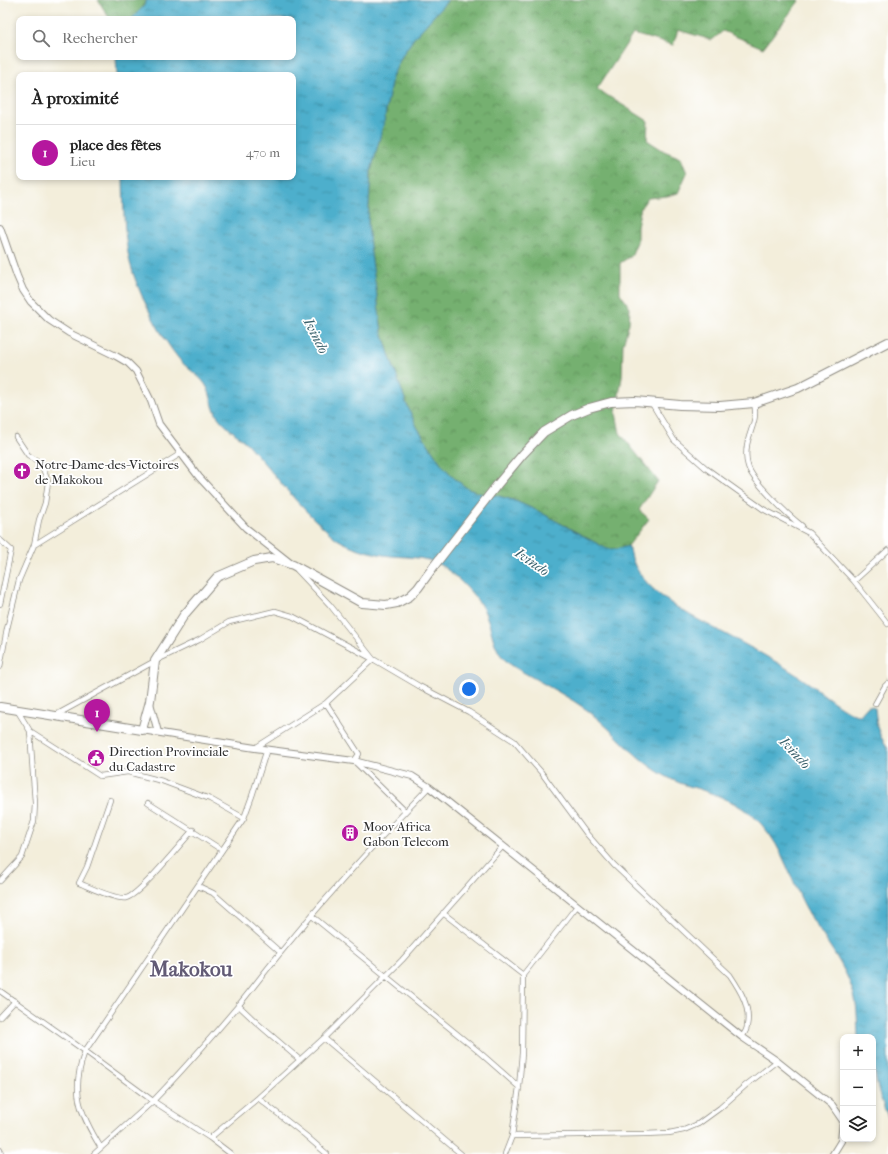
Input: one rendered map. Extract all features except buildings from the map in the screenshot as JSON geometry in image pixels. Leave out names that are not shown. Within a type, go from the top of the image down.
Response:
[{"type":"highway","points":[[0,707],[142,730],[150,701],[155,661],[184,615],[217,577],[254,561],[272,558],[293,565],[362,602],[386,605],[397,602],[410,596],[418,588],[497,485],[523,454],[544,432],[572,414],[611,402],[635,401],[713,406],[754,402],[798,388],[888,342]]},
{"type":"street","points":[[0,227],[17,276],[23,290],[31,302],[49,320],[69,333],[128,363],[136,371],[151,402],[159,424],[180,454],[199,477],[246,528],[293,565],[330,605],[352,634],[374,659]]},
{"type":"street","points":[[651,402],[674,440],[707,469],[763,509],[809,533]]},
{"type":"street","points":[[754,402],[756,410],[755,421],[747,444],[746,456],[748,468],[761,487],[809,533],[854,581],[888,624]]},
{"type":"street","points":[[0,667],[7,629],[19,580],[34,545],[48,482],[41,463],[28,455],[16,437]]},
{"type":"street","points":[[34,545],[180,454]]},
{"type":"street","points":[[0,540],[11,550],[0,604]]},
{"type":"street","points":[[854,581],[888,550]]},
{"type":"street","points":[[56,715],[155,661],[199,640],[229,622],[275,611],[292,616],[374,659],[419,686],[469,712],[514,741],[541,772],[586,833],[614,866],[730,975],[746,1005],[747,1026],[742,1037]]},
{"type":"street","points":[[255,748],[326,703],[374,659]]},
{"type":"street","points":[[875,704],[888,683]]},
{"type":"street","points":[[150,701],[158,732]]},
{"type":"street","points":[[326,703],[359,754],[354,761]]},
{"type":"street","points":[[17,710],[30,731],[100,776],[128,772],[162,781],[210,799],[244,818]]},
{"type":"street","points":[[142,730],[255,748],[354,761],[412,776],[503,846],[742,1037],[777,1061],[832,1105],[843,1121],[841,1141],[833,1154]]},
{"type":"street","points":[[0,881],[22,857],[34,821],[35,803],[30,731]]},
{"type":"street","points":[[100,1151],[80,1109],[77,1089],[80,1064],[85,1051],[244,818],[266,749]]},
{"type":"street","points":[[354,761],[405,811]]},
{"type":"street","points":[[94,1154],[100,1151],[153,1102],[190,1063],[238,1006],[280,952],[428,787]]},
{"type":"street","points":[[110,800],[87,867],[79,883],[100,892],[125,899],[130,897],[141,888],[192,830]]},
{"type":"street","points":[[148,803],[222,850]]},
{"type":"street","points":[[210,1138],[258,1098],[324,1038],[402,960],[503,846]]},
{"type":"street","points":[[198,886],[213,893],[280,952]]},
{"type":"street","points":[[505,1154],[512,1136],[519,1087],[522,1053],[523,975],[577,906]]},
{"type":"street","points":[[443,913],[523,975]]},
{"type":"street","points":[[312,916],[519,1087]]},
{"type":"street","points":[[0,991],[85,1051],[153,1102],[210,1138],[231,1154]]},
{"type":"street","points":[[0,1016],[15,1001]]},
{"type":"street","points":[[238,1006],[300,1060]]},
{"type":"street","points":[[324,1038],[461,1154]]},
{"type":"street","points":[[512,1136],[644,1134],[669,1133],[684,1130],[698,1124],[720,1108],[746,1085],[777,1061]]},
{"type":"street","points":[[258,1098],[327,1154]]},
{"type":"street","points":[[0,1150],[1,1154]]},
{"type":"green space","points":[[98,0],[147,0],[143,7],[134,16],[108,16]]},
{"type":"green space","points":[[448,0],[799,0],[763,48],[723,31],[712,40],[678,30],[673,45],[633,34],[597,89],[648,121],[647,140],[664,151],[681,158],[687,173],[678,193],[648,198],[641,207],[637,226],[637,242],[631,256],[620,263],[620,293],[630,308],[629,323],[623,344],[622,377],[616,413],[620,433],[658,481],[639,510],[649,519],[628,546],[617,549],[607,549],[538,511],[513,500],[495,495],[482,494],[468,489],[455,479],[442,465],[417,427],[407,405],[390,357],[382,332],[370,246],[368,222],[371,171],[384,122],[392,77],[402,56],[414,38]]},
{"type":"water","name":"Ivindo","points":[[147,0],[448,0],[414,38],[402,56],[392,77],[384,122],[371,171],[368,222],[382,332],[407,405],[417,427],[442,465],[455,479],[468,489],[482,494],[495,495],[513,500],[538,511],[607,549],[617,549],[628,546],[632,559],[639,573],[657,593],[675,606],[779,664],[849,712],[860,715],[868,706],[875,708],[877,727],[888,748],[888,1117],[880,1096],[876,1078],[876,1034],[858,1034],[854,995],[840,962],[807,910],[782,855],[770,834],[762,825],[750,814],[728,800],[679,783],[648,765],[587,710],[566,696],[507,662],[500,655],[497,649],[488,620],[479,602],[454,575],[442,566],[435,562],[421,558],[383,555],[365,551],[334,537],[305,510],[249,446],[229,429],[218,417],[205,384],[182,362],[165,340],[141,295],[130,262],[127,250],[123,180],[296,180],[296,72],[117,72],[116,60],[296,60],[296,16],[134,16],[143,7]]},
{"type":"place","name":"Notre-Dame-des-Victoires de Makokou","points":[[22,471]]},
{"type":"place","name":"place des fêtes","points":[[97,732]]},
{"type":"place","name":"Direction Provinciale du Cadastre","points":[[96,758]]},
{"type":"place","name":"Moov Africa Gabon Telecom","points":[[350,833]]},
{"type":"district","name":"Makokou","points":[[191,969]]}]
